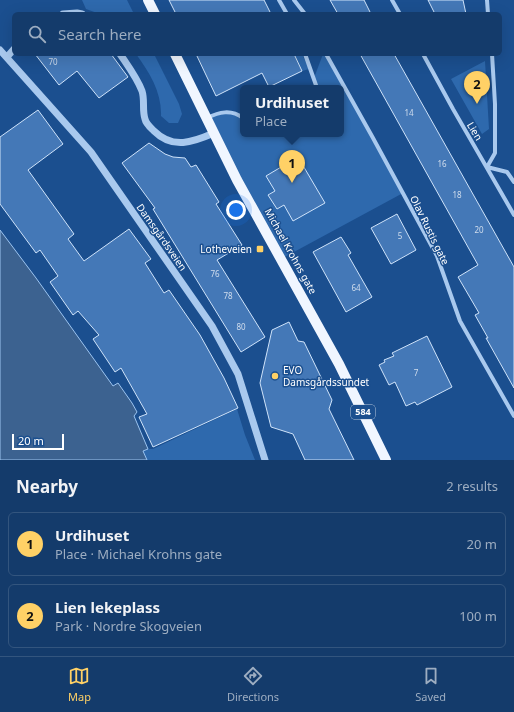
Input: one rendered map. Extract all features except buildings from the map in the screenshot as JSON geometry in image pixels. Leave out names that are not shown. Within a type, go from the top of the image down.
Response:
[{"type":"main road","points":[[148,0],[154,12]]},
{"type":"main road","name":"Michael Krohns gate","points":[[176,56],[238,180],[339,364],[386,460]]},
{"type":"street","points":[[279,0],[285,12]]},
{"type":"street","points":[[294,0],[303,12]]},
{"type":"street","points":[[392,0],[399,12]]},
{"type":"street","points":[[487,0],[488,12]]},
{"type":"street","name":"Damsgårdsveien","points":[[0,50],[91,152],[212,326],[238,374],[265,460]]},
{"type":"street","points":[[6,57],[12,51]]},
{"type":"street","points":[[122,56],[130,67],[142,92],[144,118],[147,124],[157,134],[166,140],[176,143],[192,142],[214,133]]},
{"type":"street","points":[[306,56],[316,85]]},
{"type":"street","name":"Olav Rustis gate","points":[[327,56],[344,85]]},
{"type":"street","name":"Lien","points":[[424,56],[514,215]]},
{"type":"street","points":[[492,56],[495,104],[495,154],[487,167],[507,172],[514,182]]},
{"type":"street","name":"Olav Rustis gate","points":[[344,86],[437,256],[460,321],[514,416]]},
{"type":"street","points":[[207,118],[223,112],[235,113],[240,116]]},
{"type":"shaded area","points":[[82,0],[127,0],[133,12],[94,12],[86,9]]},
{"type":"shaded area","points":[[137,56],[155,56],[179,104],[182,114],[178,123],[169,123],[161,116],[161,108],[157,91],[146,68]]},
{"type":"shaded area","points":[[295,56],[303,56],[309,69],[302,71]]},
{"type":"shaded area","points":[[322,56],[327,56],[343,85],[316,85],[314,78]]},
{"type":"shaded area","points":[[485,61],[489,129],[482,134],[451,79]]},
{"type":"shaded area","points":[[344,86],[403,193],[281,259],[207,118],[223,112],[240,117],[240,137],[344,137]]},
{"type":"shaded area","points":[[0,230],[113,386],[118,383],[132,403],[137,412],[134,416],[148,449],[143,451],[147,460],[0,460]]},
{"type":"shaded area","points":[[237,409],[255,460],[147,460],[143,451],[153,449]]},
{"type":"place","name":"Lien lekeplass","points":[[477,104]]},
{"type":"place","name":"Urdihuset","points":[[292,183]]},
{"type":"place","name":"Lotheveien","points":[[260,249]]},
{"type":"place","name":"EVO Damsgårdssundet","points":[[275,376]]}]
